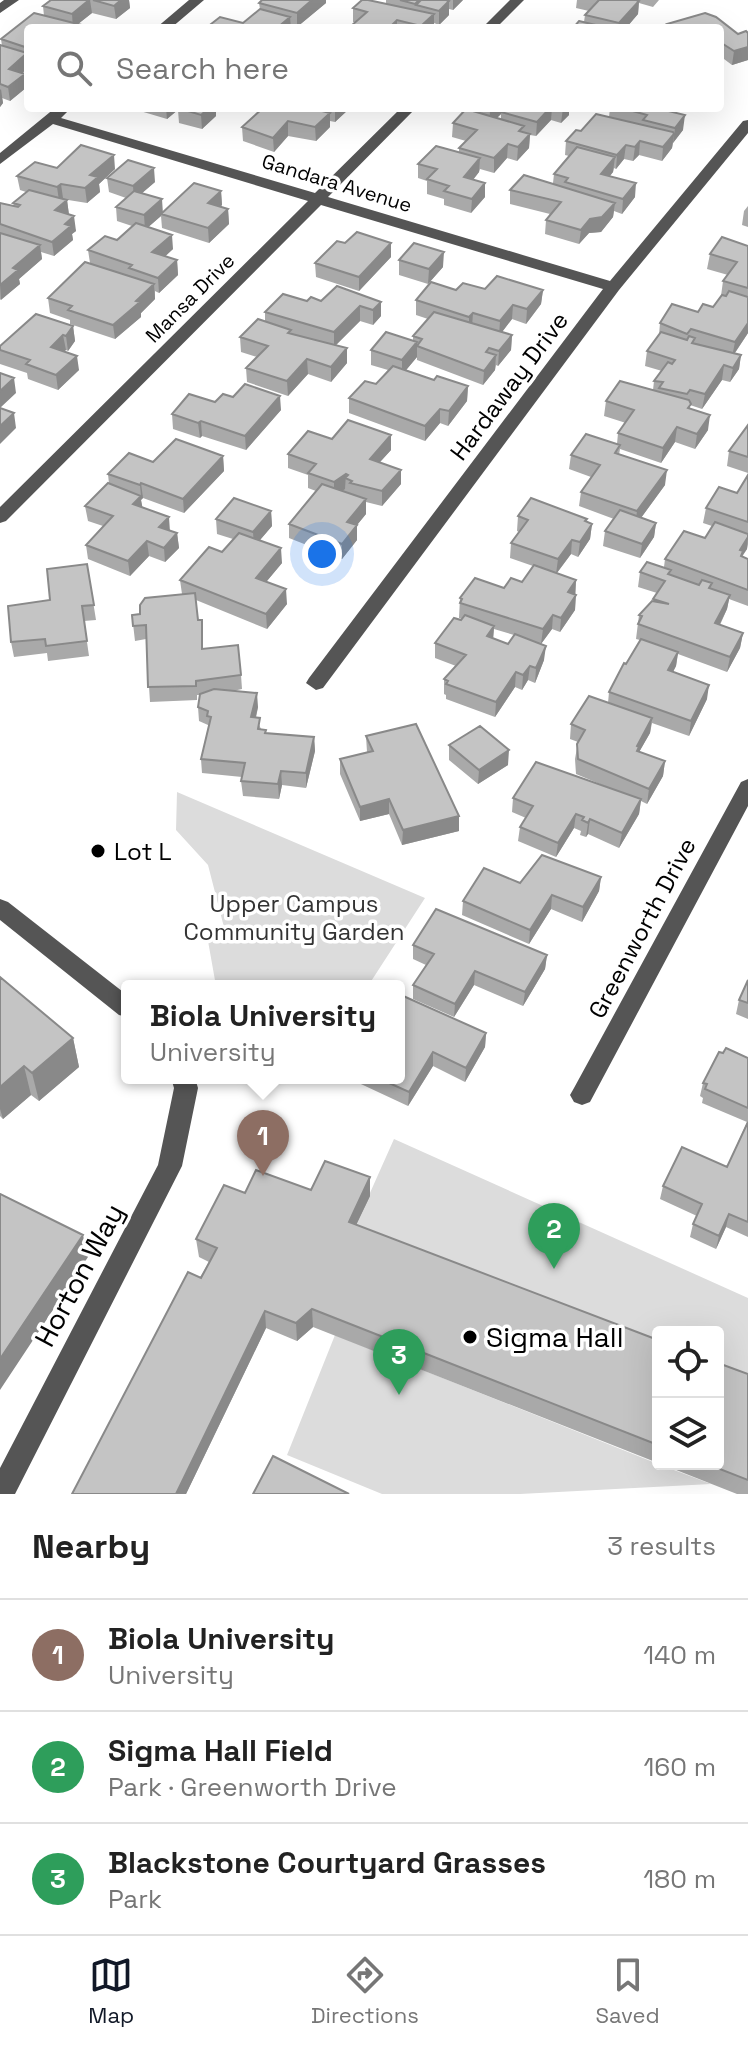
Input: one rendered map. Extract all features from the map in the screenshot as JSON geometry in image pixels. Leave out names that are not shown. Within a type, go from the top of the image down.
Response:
[{"type":"street","points":[[0,9],[12,0]]},
{"type":"street","points":[[168,24],[197,0]]},
{"type":"street","points":[[493,24],[517,0]]},
{"type":"street","points":[[0,160],[59,112]]},
{"type":"street","name":"Mansa Drive","points":[[0,517],[405,112]]},
{"type":"street","name":"Gandara Avenue","points":[[50,119],[613,287]]},
{"type":"street","name":"Hardaway Drive","points":[[316,683],[613,287],[748,124]]},
{"type":"street","name":"Greenworth Drive","points":[[582,1095],[748,787]]},
{"type":"street","points":[[0,908],[121,1003]]},
{"type":"street","name":"Horton Way","points":[[1,1494],[170,1166],[185,1084]]},
{"type":"green space","name":"Upper Campus Community Garden","points":[[177,792],[425,898],[372,980],[215,980],[208,941],[226,935],[208,865],[176,830]]},
{"type":"green space","points":[[394,1139],[748,1298],[748,1394],[724,1385],[724,1326],[652,1326],[652,1358],[349,1240]]},
{"type":"green space","points":[[335,1335],[652,1462],[652,1470],[674,1470],[711,1484],[520,1494],[382,1494],[287,1455]]},
{"type":"building","points":[[51,0],[89,0],[72,14],[43,6]]},
{"type":"building","points":[[93,0],[121,0],[114,6]]},
{"type":"building","points":[[262,0],[312,0],[297,13],[259,3]]},
{"type":"building","points":[[362,0],[368,0],[434,14],[423,24],[397,20],[393,24],[353,24],[367,12],[353,8]]},
{"type":"building","points":[[421,0],[449,1],[439,11],[416,5]]},
{"type":"building","points":[[599,0],[639,1],[619,23],[585,15]]},
{"type":"building","points":[[260,9],[290,17],[282,24],[211,24],[220,17],[243,23]]},
{"type":"building","points":[[34,13],[78,24],[24,24],[24,47],[1,39]]},
{"type":"building","points":[[705,13],[716,17],[738,34],[746,31],[748,47],[734,51],[724,45],[724,24],[667,24]]},
{"type":"building","points":[[0,45],[24,52],[9,69],[24,75],[8,87],[0,84]]},
{"type":"building","points":[[259,112],[330,113],[315,127],[288,121],[273,138],[242,127]]},
{"type":"building","points":[[463,112],[476,112],[524,126],[519,131],[530,134],[518,147],[508,144],[494,158],[459,148],[477,130],[453,123]]},
{"type":"building","points":[[501,112],[546,112],[537,122]]},
{"type":"building","points":[[636,112],[685,115],[675,128],[643,120],[647,115]]},
{"type":"building","points":[[596,114],[674,134],[663,147],[640,141],[635,147],[626,145],[617,155],[566,141],[576,130],[581,131]]},
{"type":"building","points":[[81,145],[114,155],[90,175],[98,177],[85,188],[61,184],[57,187],[17,176],[35,162],[57,168]]},
{"type":"building","points":[[436,146],[480,158],[464,177],[485,183],[472,199],[444,191],[449,186],[427,179],[437,169],[418,164]]},
{"type":"building","points":[[577,147],[615,157],[601,174],[636,183],[623,199],[565,182],[568,178],[554,174]]},
{"type":"building","points":[[128,160],[154,168],[133,186],[107,178]]},
{"type":"building","points":[[524,175],[615,203],[602,217],[590,219],[581,230],[546,220],[561,202],[510,190]]},
{"type":"building","points":[[194,183],[221,191],[208,203],[228,209],[208,228],[161,214]]},
{"type":"building","points":[[29,190],[67,200],[55,210],[74,216],[65,224],[71,226],[52,242],[0,224],[0,203],[18,207],[20,205],[13,203]]},
{"type":"building","points":[[134,191],[162,199],[144,215],[116,207]]},
{"type":"building","points":[[136,223],[172,235],[152,252],[177,260],[158,278],[129,268],[132,265],[88,250],[105,236],[117,240]]},
{"type":"building","points":[[357,232],[391,243],[359,277],[315,263],[337,241],[345,243]]},
{"type":"building","points":[[0,233],[40,245],[13,268],[18,270],[0,285]]},
{"type":"building","points":[[722,237],[748,246],[748,288],[723,281],[737,262],[710,254]]},
{"type":"building","points":[[414,243],[444,252],[429,269],[399,260]]},
{"type":"building","points":[[85,262],[154,284],[136,301],[140,302],[113,325],[68,310],[72,306],[48,298]]},
{"type":"building","points":[[497,276],[543,290],[527,309],[513,305],[500,321],[473,313],[469,317],[416,300],[431,282],[456,290],[463,283],[485,289]]},
{"type":"building","points":[[337,286],[381,302],[373,310],[360,306],[334,332],[265,312],[283,294],[307,301],[311,297],[321,301]]},
{"type":"building","points":[[729,291],[748,297],[748,323],[735,342],[691,329],[687,334],[660,323],[672,304],[698,312],[703,304],[713,307]]},
{"type":"building","points":[[434,312],[512,335],[499,351],[489,348],[486,352],[496,355],[484,371],[417,346],[422,339],[413,336]]},
{"type":"building","points":[[36,314],[73,326],[66,336],[63,335],[51,347],[77,356],[56,375],[26,364],[30,360],[0,350],[0,346]]},
{"type":"building","points":[[258,319],[291,330],[288,333],[347,348],[331,367],[307,359],[287,381],[246,368],[268,346],[240,337]]},
{"type":"building","points":[[386,332],[417,342],[402,360],[371,350]]},
{"type":"building","points":[[661,332],[687,340],[689,336],[695,338],[692,343],[741,355],[733,368],[724,365],[705,394],[659,388],[663,382],[654,381],[668,362],[672,364],[675,360],[647,351]]},
{"type":"building","points":[[393,366],[434,380],[437,376],[468,386],[449,411],[440,409],[425,426],[349,398],[365,381],[376,384]]},
{"type":"building","points":[[0,373],[14,378],[0,391]]},
{"type":"building","points":[[620,381],[689,400],[691,404],[688,408],[710,415],[697,434],[677,427],[663,448],[618,433],[634,410],[606,401]]},
{"type":"building","points":[[245,384],[280,396],[245,436],[172,414],[189,394],[215,402],[223,394],[233,397]]},
{"type":"building","points":[[0,408],[14,413],[0,426]]},
{"type":"building","points":[[348,420],[391,435],[370,459],[401,470],[382,491],[350,483],[352,481],[345,478],[346,474],[334,482],[308,473],[316,464],[288,454],[308,431],[332,439]]},
{"type":"building","points":[[748,425],[748,457],[729,451]]},
{"type":"building","points":[[586,434],[620,445],[615,453],[667,470],[637,511],[581,492],[600,465],[571,455]]},
{"type":"building","points":[[176,439],[223,456],[183,499],[108,474],[129,453],[153,462]]},
{"type":"building","points":[[748,475],[748,522],[706,508],[719,487],[737,493]]},
{"type":"building","points":[[108,483],[141,496],[133,504],[169,517],[159,527],[177,533],[164,548],[147,541],[128,561],[86,545],[113,516],[85,506]]},
{"type":"building","points":[[322,484],[366,499],[347,522],[357,525],[342,544],[289,524]]},
{"type":"building","points":[[234,498],[271,511],[253,532],[216,519]]},
{"type":"building","points":[[531,498],[587,519],[585,521],[592,524],[580,542],[572,540],[558,559],[511,543],[528,520],[518,516]]},
{"type":"building","points":[[620,510],[656,523],[642,544],[605,531]]},
{"type":"building","points":[[715,522],[748,534],[740,550],[743,551],[741,556],[748,559],[748,590],[665,559],[684,531],[705,538]]},
{"type":"building","points":[[239,533],[281,548],[256,578],[286,589],[266,614],[180,580],[209,547],[222,552]]},
{"type":"building","points":[[647,562],[671,570],[668,574],[699,585],[702,580],[712,583],[709,588],[730,595],[715,623],[743,633],[730,657],[638,624],[642,616],[639,615],[652,601],[669,604],[653,599],[665,581],[640,572]]},
{"type":"building","points":[[87,564],[94,605],[82,606],[87,641],[46,646],[45,639],[11,642],[8,606],[50,600],[47,569]]},
{"type":"building","points":[[534,565],[576,580],[568,592],[576,595],[561,618],[553,615],[543,629],[460,603],[460,598],[475,578],[504,588],[511,578],[522,582]]},
{"type":"building","points":[[195,593],[198,620],[202,620],[202,649],[238,645],[241,675],[196,681],[196,686],[148,687],[146,625],[133,626],[132,615],[140,614],[140,605],[145,598]]},
{"type":"building","points":[[465,615],[494,626],[487,636],[508,644],[515,634],[546,646],[536,668],[530,666],[523,675],[516,672],[496,702],[446,684],[448,681],[444,679],[466,655],[435,643],[454,618],[461,620]]},
{"type":"building","points":[[641,639],[678,652],[668,670],[709,685],[691,721],[609,692]]},
{"type":"building","points":[[214,689],[257,693],[251,717],[260,718],[258,729],[266,730],[265,733],[314,737],[306,773],[281,771],[278,784],[241,781],[245,763],[201,759],[211,717],[207,716],[208,711],[198,707],[200,694]]},
{"type":"building","points":[[589,696],[652,718],[637,751],[665,761],[649,789],[578,759],[577,744],[585,730],[571,724]]},
{"type":"building","points":[[416,724],[459,816],[403,830],[389,799],[360,807],[340,759],[373,751],[366,736]]},
{"type":"building","points":[[480,726],[509,750],[479,770],[449,745]]},
{"type":"building","points":[[536,762],[641,799],[622,833],[590,819],[588,823],[576,814],[558,843],[520,827],[533,806],[513,798]]},
{"type":"building","points":[[542,855],[601,877],[583,907],[552,895],[530,930],[463,901],[484,868],[520,883]]},
{"type":"building","points":[[436,909],[547,955],[525,992],[475,971],[455,1004],[413,985],[434,954],[413,945]]},
{"type":"building","points":[[0,977],[73,1038],[32,1073],[24,1066],[0,1087]]},
{"type":"building","points":[[748,980],[748,1003],[739,1000]]},
{"type":"building","points":[[405,997],[486,1033],[466,1068],[433,1052],[409,1092],[391,1084],[405,1084]]},
{"type":"building","points":[[726,1048],[748,1058],[748,1108],[705,1089],[707,1084],[703,1083],[719,1052],[723,1053]]},
{"type":"building","points":[[748,1122],[748,1222],[729,1214],[719,1236],[693,1224],[702,1204],[663,1186],[682,1147],[727,1167]]},
{"type":"building","name":"Sigma Hall","points":[[325,1161],[370,1177],[349,1222],[652,1338],[652,1443],[312,1309],[296,1323],[265,1311],[176,1494],[72,1494],[188,1272],[201,1278],[217,1248],[196,1239],[224,1185],[245,1193],[256,1170],[311,1190]]},
{"type":"building","points":[[0,1194],[83,1235],[0,1359]]},
{"type":"building","points":[[724,1365],[748,1374],[748,1480],[722,1470]]},
{"type":"building","points":[[273,1456],[349,1494],[253,1494]]},
{"type":"place","name":"Lot L","points":[[98,851]]},
{"type":"place","name":"Biola University","points":[[263,1176]]},
{"type":"place","name":"Sigma Hall Field","points":[[554,1269]]},
{"type":"place","name":"Sigma Hall","points":[[470,1337]]},
{"type":"place","name":"Blackstone Courtyard Grasses","points":[[399,1395]]}]
